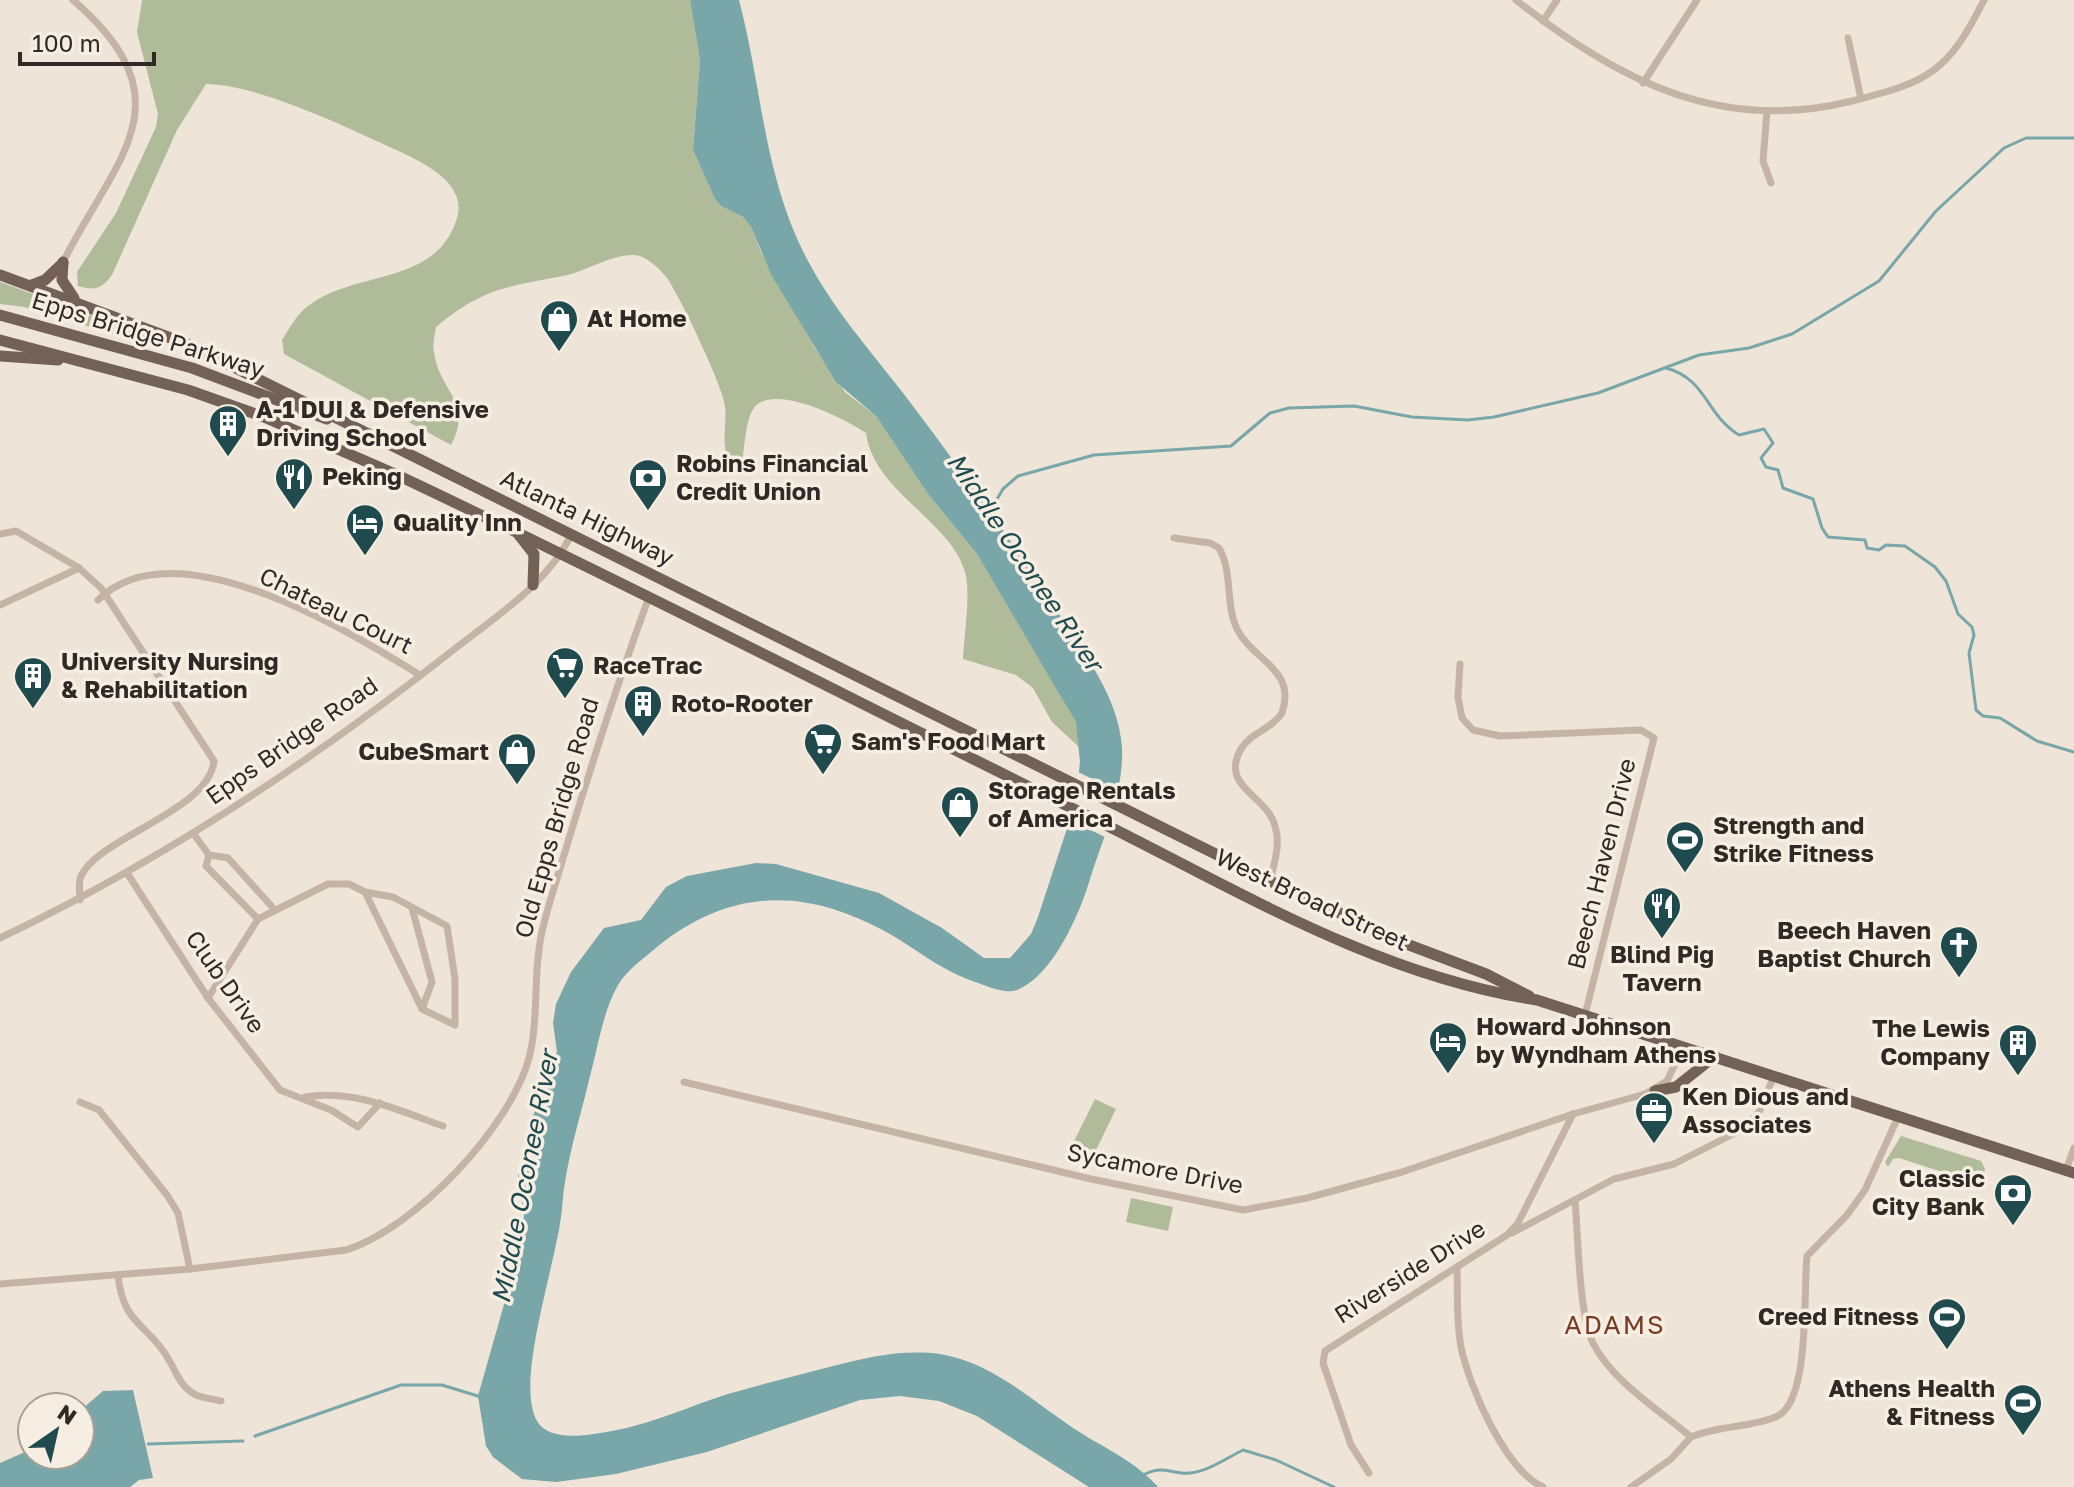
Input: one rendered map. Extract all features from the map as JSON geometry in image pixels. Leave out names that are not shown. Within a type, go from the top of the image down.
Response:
[{"type":"main road","points":[[31,285],[45,280],[63,262]]},
{"type":"main road","points":[[63,262],[64,285],[77,302]]},
{"type":"main road","name":"Atlanta Highway","points":[[0,275],[187,344],[1104,797]]},
{"type":"main road","name":"Epps Bridge Parkway","points":[[0,315],[17,317],[223,378],[371,436]]},
{"type":"main road","name":"Atlanta Highway","points":[[0,340],[163,383],[264,417],[562,554],[1078,811]]},
{"type":"main road","name":"Epps Bridge Parkway","points":[[0,356],[70,360]]},
{"type":"main road","points":[[516,532],[534,554],[533,585]]},
{"type":"main road","name":"West Broad Street","points":[[1104,797],[1346,918],[1486,974],[1537,1000]]},
{"type":"main road","name":"West Broad Street","points":[[1078,811],[1337,938],[1416,972],[1480,992],[1537,1000],[2070,1171]]},
{"type":"main road","points":[[1337,938],[1346,918]]},
{"type":"main road","points":[[1655,1091],[1676,1087],[1715,1056]]},
{"type":"street","points":[[63,262],[122,163],[130,143],[136,105],[132,80],[122,56],[73,0]]},
{"type":"street","points":[[82,8],[89,0]]},
{"type":"street","points":[[1516,0],[1543,21],[1643,83],[1706,104],[1767,111],[1823,108],[1911,85],[1939,68],[1961,45],[1984,0]]},
{"type":"street","points":[[1543,21],[1557,0]]},
{"type":"street","points":[[1643,83],[1697,0]]},
{"type":"street","points":[[1848,38],[1861,99]]},
{"type":"street","points":[[1767,111],[1763,161],[1771,183]]},
{"type":"street","points":[[0,534],[16,531],[79,568],[214,761],[213,771],[184,802],[90,862],[79,879],[80,900]]},
{"type":"street","name":"Epps Bridge Road","points":[[0,938],[80,900],[127,873],[297,767],[533,585],[562,554],[572,533]]},
{"type":"street","points":[[1174,538],[1210,543],[1219,548],[1236,627],[1252,648],[1278,672],[1284,684],[1282,713],[1243,745],[1235,768],[1238,783],[1263,805],[1276,827],[1277,848],[1270,881]]},
{"type":"street","points":[[0,605],[79,568]]},
{"type":"street","name":"Chateau Court","points":[[102,597],[133,578],[185,573],[214,578],[301,610],[420,675]]},
{"type":"street","name":"Old Epps Bridge Road","points":[[0,1284],[303,1257],[368,1243],[408,1216],[446,1184],[510,1098],[529,1057],[539,947],[613,694],[649,597]]},
{"type":"street","name":"Beech Haven Drive","points":[[1460,664],[1458,697],[1462,718],[1482,733],[1500,736],[1641,730],[1654,738],[1585,1015]]},
{"type":"street","points":[[193,833],[209,855],[228,858],[274,909]]},
{"type":"street","points":[[209,855],[206,866],[258,919]]},
{"type":"street","name":"Club Drive","points":[[127,873],[208,998],[280,1090],[303,1097],[358,1127],[380,1103]]},
{"type":"street","points":[[208,998],[258,919],[328,884],[349,884],[365,892],[393,897],[447,926],[455,979],[455,1025],[422,1009],[365,892]]},
{"type":"street","points":[[412,907],[432,982],[422,1009]]},
{"type":"street","points":[[1655,1091],[1673,1073],[1683,1047]]},
{"type":"street","name":"Riverside Drive","points":[[1369,1473],[1351,1445],[1323,1363],[1325,1351],[1507,1235],[1614,1179],[1688,1159],[1745,1128],[1759,1112],[1774,1076]]},
{"type":"street","name":"Sycamore Drive","points":[[684,1082],[1091,1179],[1243,1210],[1307,1198],[1402,1172],[1573,1114],[1655,1091]]},
{"type":"street","points":[[303,1097],[331,1093],[380,1103],[443,1126]]},
{"type":"street","points":[[80,1102],[99,1110],[167,1195],[178,1213],[190,1269]]},
{"type":"street","name":"Riverside Drive","points":[[1507,1235],[1518,1223],[1573,1114]]},
{"type":"street","points":[[1631,1487],[1671,1459],[1691,1437],[1711,1428],[1773,1418],[1791,1406],[1802,1355],[1807,1256],[1847,1215],[1865,1190],[1898,1117]]},
{"type":"street","points":[[2070,1171],[2074,1148]]},
{"type":"street","points":[[1575,1201],[1581,1275],[1592,1342],[1616,1373],[1691,1437]]},
{"type":"street","points":[[1457,1267],[1460,1343],[1467,1371],[1511,1459],[1543,1487]]},
{"type":"street","points":[[118,1275],[120,1297],[130,1316],[169,1360],[175,1377],[195,1395],[221,1401]]},
{"type":"green space","points":[[142,0],[690,0],[700,60],[693,150],[715,199],[721,206],[743,217],[751,227],[761,252],[815,348],[845,392],[876,416],[928,494],[977,554],[1067,702],[1076,722],[1080,748],[1052,722],[1033,688],[1016,675],[963,659],[967,603],[965,572],[957,554],[944,537],[883,472],[872,454],[866,433],[825,411],[790,400],[774,399],[761,402],[752,411],[742,461],[728,459],[725,406],[709,362],[667,278],[643,257],[615,258],[571,274],[496,291],[468,304],[436,327],[433,346],[437,366],[453,397],[459,418],[451,445],[284,354],[282,340],[304,309],[327,294],[393,274],[432,256],[447,240],[457,218],[459,205],[456,194],[440,175],[417,160],[327,119],[251,91],[206,84],[177,130],[112,275],[97,288],[78,286],[77,272],[116,213],[156,127],[158,114],[137,32]]},
{"type":"green space","points":[[0,282],[160,340],[161,345],[156,347],[24,307],[0,304]]},
{"type":"green space","points":[[1095,1099],[1116,1109],[1095,1152],[1074,1141]]},
{"type":"green space","points":[[1901,1136],[1981,1161],[1985,1169],[1982,1185],[1965,1176],[1961,1178],[1899,1158],[1893,1159],[1888,1167],[1885,1162]]},
{"type":"green space","points":[[1131,1198],[1173,1207],[1168,1231],[1126,1222]]},
{"type":"water","name":"Middle Oconee River","points":[[690,0],[739,0],[773,165],[793,229],[808,261],[841,313],[983,502],[1090,661],[1115,712],[1122,765],[1112,815],[1072,925],[1042,972],[1017,990],[997,990],[966,979],[895,937],[833,909],[803,902],[773,900],[715,912],[657,947],[626,974],[613,995],[605,1018],[570,1158],[559,1230],[534,1349],[531,1402],[537,1421],[551,1432],[571,1436],[603,1433],[641,1424],[728,1394],[859,1360],[899,1353],[940,1354],[997,1375],[1131,1463],[1158,1487],[1089,1487],[977,1416],[939,1401],[900,1396],[860,1400],[707,1452],[616,1474],[556,1482],[522,1479],[493,1457],[486,1446],[478,1396],[522,1241],[524,1215],[518,1175],[543,1079],[557,1052],[553,1023],[556,1004],[571,972],[604,928],[641,920],[666,887],[687,876],[756,863],[776,864],[879,893],[942,928],[984,958],[1010,958],[1031,934],[1076,801],[1080,762],[1076,722],[977,554],[928,494],[876,416],[836,382],[772,276],[751,227],[743,217],[721,206],[715,199],[693,150],[700,60]]},
{"type":"water","points":[[133,1390],[153,1478],[139,1480],[130,1487],[0,1487],[0,1463],[16,1456],[16,1471],[96,1471],[96,1397],[103,1391]]},
{"type":"pier","points":[[1076,771],[1121,793],[1107,838],[1068,819]]},
{"type":"waterway","name":"Middle Oconee River","points":[[990,511],[1003,489],[1018,476],[1094,455],[1231,446],[1270,413],[1289,408],[1354,406],[1412,417],[1468,420],[1494,417],[1598,393],[1699,355],[1749,348],[1792,334],[1879,281],[1936,211],[2004,148],[2026,138],[2074,138]]},
{"type":"waterway","points":[[1666,368],[1690,380],[1719,417],[1739,435],[1764,429],[1773,443],[1761,458],[1766,467],[1778,470],[1783,488],[1813,499],[1828,537],[1865,540],[1867,548],[1879,550],[1886,545],[1905,546],[1935,567],[1946,581],[1958,614],[1972,627],[1974,635],[1969,653],[1976,710],[1983,716],[2000,718],[2037,741],[2074,752]]},
{"type":"waterway","points":[[255,1436],[401,1385],[442,1385],[481,1397]]},
{"type":"waterway","points":[[148,1444],[243,1441]]},
{"type":"waterway","points":[[1145,1474],[1160,1470],[1198,1472],[1243,1450],[1276,1460],[1334,1487]]},
{"type":"place","name":"At Home","points":[[559,353]]},
{"type":"place","name":"A-1 DUI & Defensive Driving School","points":[[228,458]]},
{"type":"place","name":"Peking","points":[[294,511]]},
{"type":"place","name":"Robins Financial Credit Union","points":[[648,512]]},
{"type":"place","name":"Quality Inn","points":[[365,557]]},
{"type":"place","name":"RaceTrac","points":[[565,700]]},
{"type":"place","name":"University Nursing & Rehabilitation","points":[[33,710]]},
{"type":"place","name":"Roto-Rooter","points":[[643,738]]},
{"type":"place","name":"Sam's Food Mart","points":[[823,776]]},
{"type":"place","name":"CubeSmart","points":[[517,786]]},
{"type":"place","name":"Storage Rentals of America","points":[[960,839]]},
{"type":"place","name":"Strength and Strike Fitness","points":[[1685,874]]},
{"type":"place","name":"Blind Pig Tavern","points":[[1662,940]]},
{"type":"place","name":"Beech Haven Baptist Church","points":[[1959,979]]},
{"type":"place","name":"Howard Johnson by Wyndham Athens","points":[[1448,1075]]},
{"type":"place","name":"The Lewis Company","points":[[2018,1077]]},
{"type":"place","name":"Ken Dious and Associates","points":[[1654,1145]]},
{"type":"place","name":"Classic City Bank","points":[[2013,1227]]},
{"type":"place","name":"Creed Fitness","points":[[1947,1351]]},
{"type":"place","name":"Athens Health & Fitness","points":[[2023,1437]]},
{"type":"district","name":"ADAMS","points":[[1615,1325]]}]
